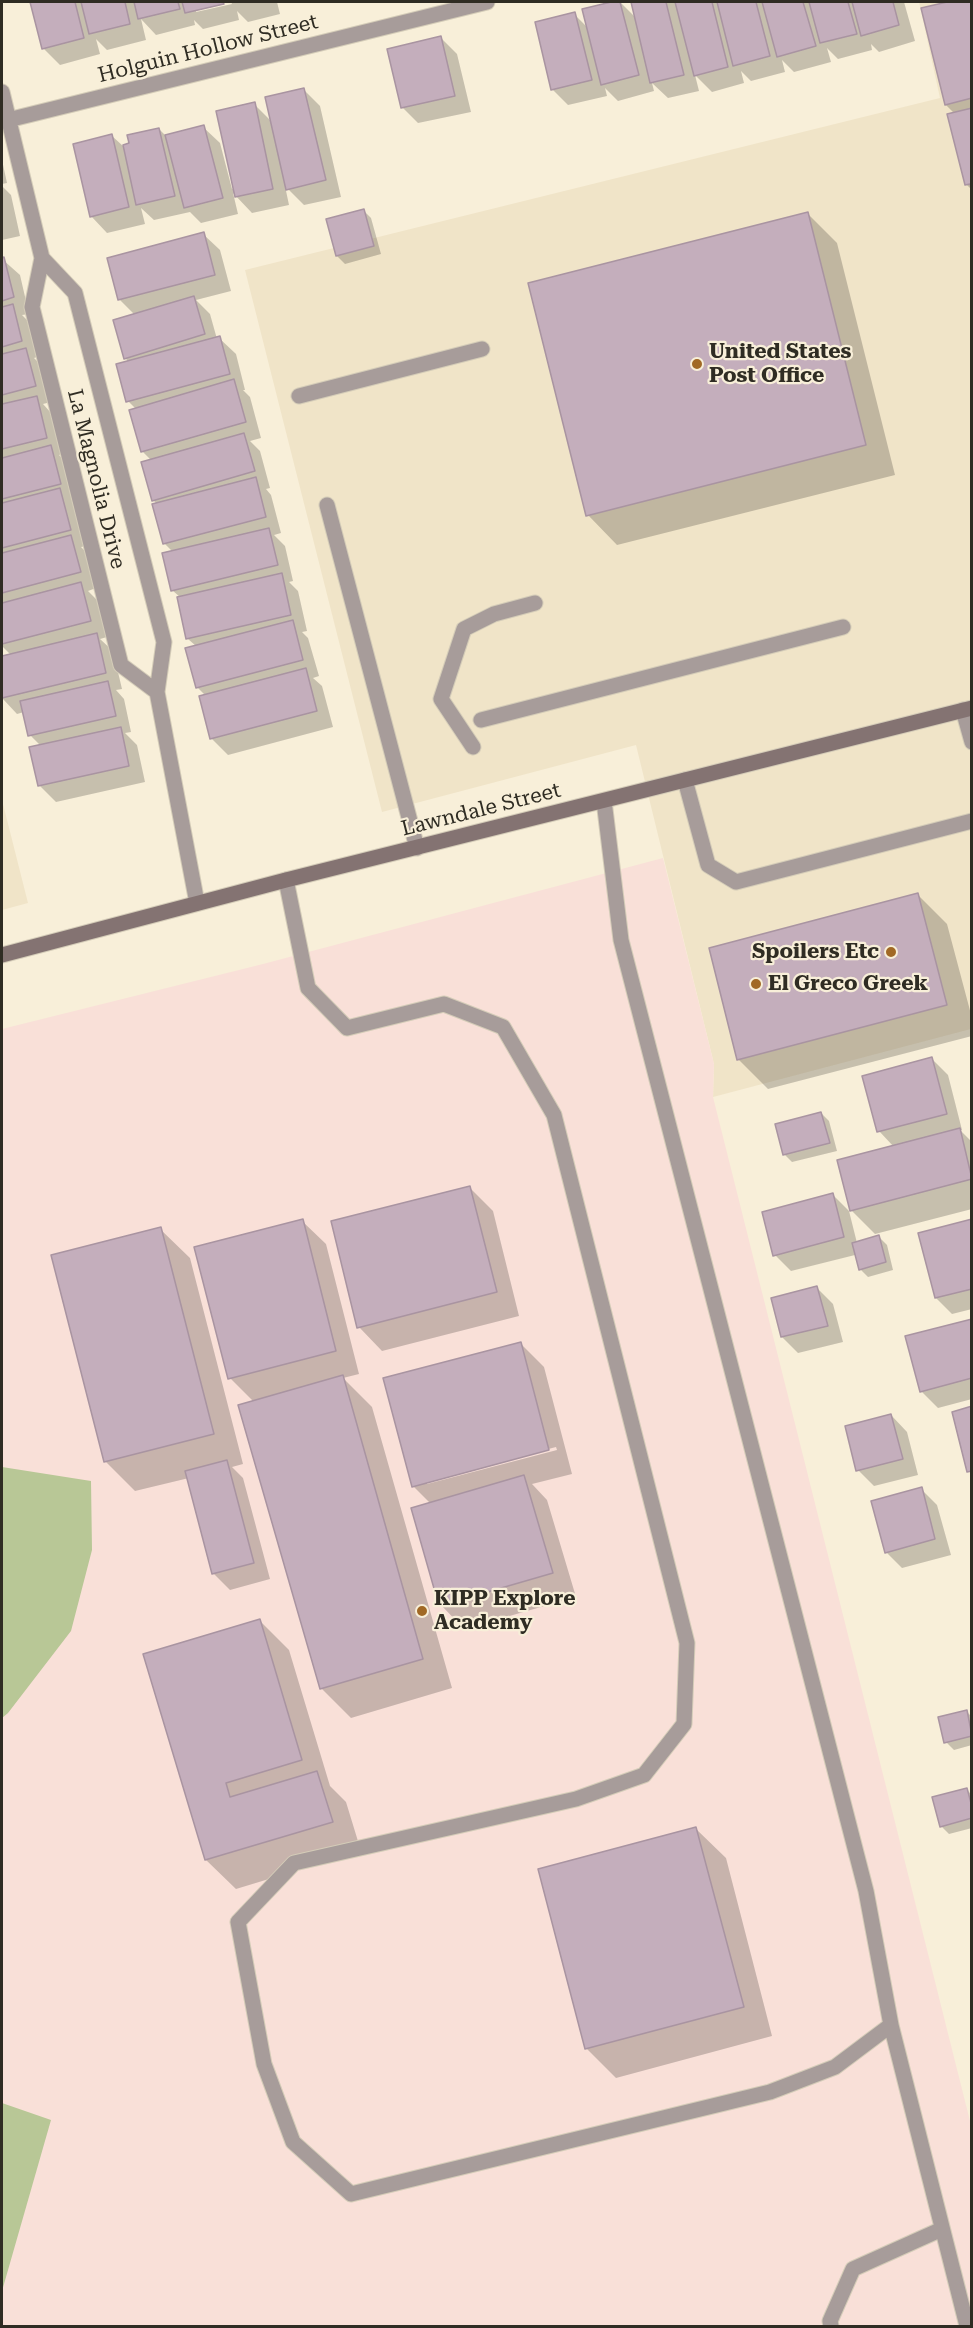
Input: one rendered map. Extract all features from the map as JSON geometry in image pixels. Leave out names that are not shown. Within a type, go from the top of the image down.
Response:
[{"type":"main road","name":"Lawndale Street","points":[[2,954],[286,880],[968,709]]},
{"type":"street","name":"Holguin Hollow Street","points":[[8,120],[487,2]]},
{"type":"street","name":"La Magnolia Drive","points":[[2,92],[42,258],[32,307],[121,665],[157,692]]},
{"type":"street","name":"La Magnolia Drive","points":[[42,258],[75,293],[164,642],[157,692],[197,903]]},
{"type":"street","points":[[299,396],[482,349]]},
{"type":"street","points":[[327,505],[417,848]]},
{"type":"street","points":[[473,747],[441,699],[464,629],[494,614],[536,603]]},
{"type":"street","points":[[481,720],[843,627]]},
{"type":"street","points":[[968,709],[972,742]]},
{"type":"street","points":[[685,780],[708,865],[736,882],[972,821]]},
{"type":"street","points":[[604,801],[621,940],[863,1879],[891,2025],[967,2326]]},
{"type":"street","points":[[286,880],[308,988],[347,1028],[444,1004],[503,1027],[554,1115],[687,1643],[684,1725],[644,1775],[576,1799],[294,1863],[238,1922],[264,2064],[293,2142],[351,2194],[770,2092],[835,2067],[891,2025]]},
{"type":"street","points":[[831,2326],[830,2321],[853,2268],[942,2229]]},
{"type":"shaded area","points":[[919,2],[971,2],[971,1029],[713,1097],[714,1064],[636,745],[382,812],[245,270],[940,98]]},
{"type":"shaded area","points":[[2,800],[28,903],[2,910]]},
{"type":"shaded area","name":"KIPP Explore Academy","points":[[663,858],[714,1064],[713,1097],[971,2125],[971,2326],[2,2326],[2,1029],[263,964]]},
{"type":"green space","points":[[2,1467],[91,1481],[92,1550],[71,1631],[2,1718]]},
{"type":"green space","points":[[2,2103],[51,2120],[2,2291]]},
{"type":"building","points":[[30,2],[75,2],[84,38],[42,49]]},
{"type":"building","points":[[81,2],[125,2],[130,24],[89,34]]},
{"type":"building","points":[[134,2],[178,2],[180,9],[138,19]]},
{"type":"building","points":[[182,2],[223,2],[224,4],[185,13]]},
{"type":"building","points":[[620,2],[639,75],[601,85],[582,9]]},
{"type":"building","points":[[631,2],[666,2],[684,75],[650,83]]},
{"type":"building","points":[[675,2],[712,2],[728,67],[694,76]]},
{"type":"building","points":[[717,2],[756,2],[770,56],[733,66]]},
{"type":"building","points":[[762,2],[803,2],[816,46],[777,57]]},
{"type":"building","points":[[809,2],[848,2],[857,34],[820,43]]},
{"type":"building","points":[[852,2],[893,2],[899,25],[861,36]]},
{"type":"building","points":[[947,2],[972,2],[972,98],[945,105],[921,8]]},
{"type":"building","points":[[575,12],[592,80],[551,90],[535,22]]},
{"type":"building","points":[[441,36],[455,96],[401,108],[387,49]]},
{"type":"building","points":[[304,88],[326,180],[286,190],[265,97]]},
{"type":"building","points":[[255,102],[273,189],[235,197],[216,111]]},
{"type":"building","points":[[972,108],[972,190],[970,184],[965,185],[947,114]]},
{"type":"building","points":[[204,125],[223,198],[184,208],[165,135]]},
{"type":"building","points":[[159,128],[175,196],[136,205],[123,145],[129,143],[127,135]]},
{"type":"building","points":[[112,134],[129,207],[90,217],[73,144]]},
{"type":"building","points":[[364,209],[374,246],[336,256],[326,219]]},
{"type":"building","name":"United States Post Office","points":[[808,212],[866,445],[586,516],[528,283]]},
{"type":"building","points":[[204,232],[215,275],[118,300],[107,258]]},
{"type":"building","points":[[4,257],[14,297],[2,301],[2,258]]},
{"type":"building","points":[[194,296],[205,334],[124,359],[113,320]]},
{"type":"building","points":[[13,304],[22,341],[2,347],[2,307]]},
{"type":"building","points":[[220,336],[230,374],[126,402],[116,364]]},
{"type":"building","points":[[26,348],[36,386],[2,395],[2,354]]},
{"type":"building","points":[[234,379],[246,422],[141,452],[129,410]]},
{"type":"building","points":[[37,396],[47,438],[2,449],[2,404]]},
{"type":"building","points":[[244,433],[255,471],[152,501],[141,462]]},
{"type":"building","points":[[51,445],[61,484],[2,499],[2,458]]},
{"type":"building","points":[[256,477],[266,517],[163,544],[152,504]]},
{"type":"building","points":[[60,488],[71,530],[2,548],[2,503]]},
{"type":"building","points":[[269,528],[278,565],[171,591],[162,553]]},
{"type":"building","points":[[71,535],[81,572],[2,593],[2,553]]},
{"type":"building","points":[[282,573],[291,615],[186,639],[177,597]]},
{"type":"building","points":[[81,582],[91,621],[2,644],[2,603]]},
{"type":"building","points":[[293,620],[303,660],[196,688],[185,648]]},
{"type":"building","points":[[97,633],[106,673],[2,698],[2,656]]},
{"type":"building","points":[[306,668],[317,711],[210,739],[199,696]]},
{"type":"building","points":[[108,681],[116,716],[28,736],[20,701]]},
{"type":"building","points":[[121,727],[129,766],[38,786],[29,747]]},
{"type":"building","points":[[918,893],[947,1005],[737,1060],[709,948]]},
{"type":"building","points":[[932,1057],[947,1114],[877,1132],[862,1076]]},
{"type":"building","points":[[821,1112],[830,1143],[783,1155],[775,1124]]},
{"type":"building","points":[[960,1128],[972,1179],[850,1211],[837,1160]]},
{"type":"building","points":[[470,1186],[497,1292],[357,1328],[331,1221]]},
{"type":"building","points":[[833,1193],[844,1237],[773,1256],[762,1212]]},
{"type":"building","points":[[303,1219],[336,1351],[228,1379],[194,1247]]},
{"type":"building","points":[[972,1219],[972,1289],[935,1298],[918,1233]]},
{"type":"building","points":[[161,1227],[214,1434],[104,1462],[51,1255]]},
{"type":"building","points":[[879,1235],[886,1262],[859,1270],[852,1243]]},
{"type":"building","points":[[817,1286],[828,1326],[781,1337],[771,1298]]},
{"type":"building","points":[[972,1319],[972,1378],[920,1392],[905,1336]]},
{"type":"building","points":[[521,1342],[549,1450],[412,1487],[383,1378]]},
{"type":"building","points":[[343,1375],[423,1659],[320,1689],[238,1405]]},
{"type":"building","points":[[972,1406],[972,1471],[967,1472],[952,1412]]},
{"type":"building","points":[[891,1414],[903,1459],[856,1471],[845,1426]]},
{"type":"building","points":[[227,1460],[254,1563],[212,1574],[185,1471]]},
{"type":"building","points":[[524,1475],[553,1573],[439,1606],[411,1508]]},
{"type":"building","points":[[922,1487],[935,1539],[885,1553],[871,1501]]},
{"type":"building","points":[[260,1619],[302,1760],[226,1783],[230,1797],[317,1771],[333,1822],[205,1860],[143,1654]]},
{"type":"building","points":[[967,1710],[972,1736],[944,1743],[938,1717]]},
{"type":"building","points":[[967,1788],[972,1807],[972,1818],[940,1827],[932,1797]]},
{"type":"building","points":[[696,1827],[744,2007],[585,2049],[538,1869]]},
{"type":"place","name":"United States Post Office","points":[[697,364]]},
{"type":"place","name":"Spoilers Etc","points":[[891,952]]},
{"type":"place","name":"El Greco Greek","points":[[756,984]]},
{"type":"place","name":"KIPP Explore Academy","points":[[422,1611]]}]
